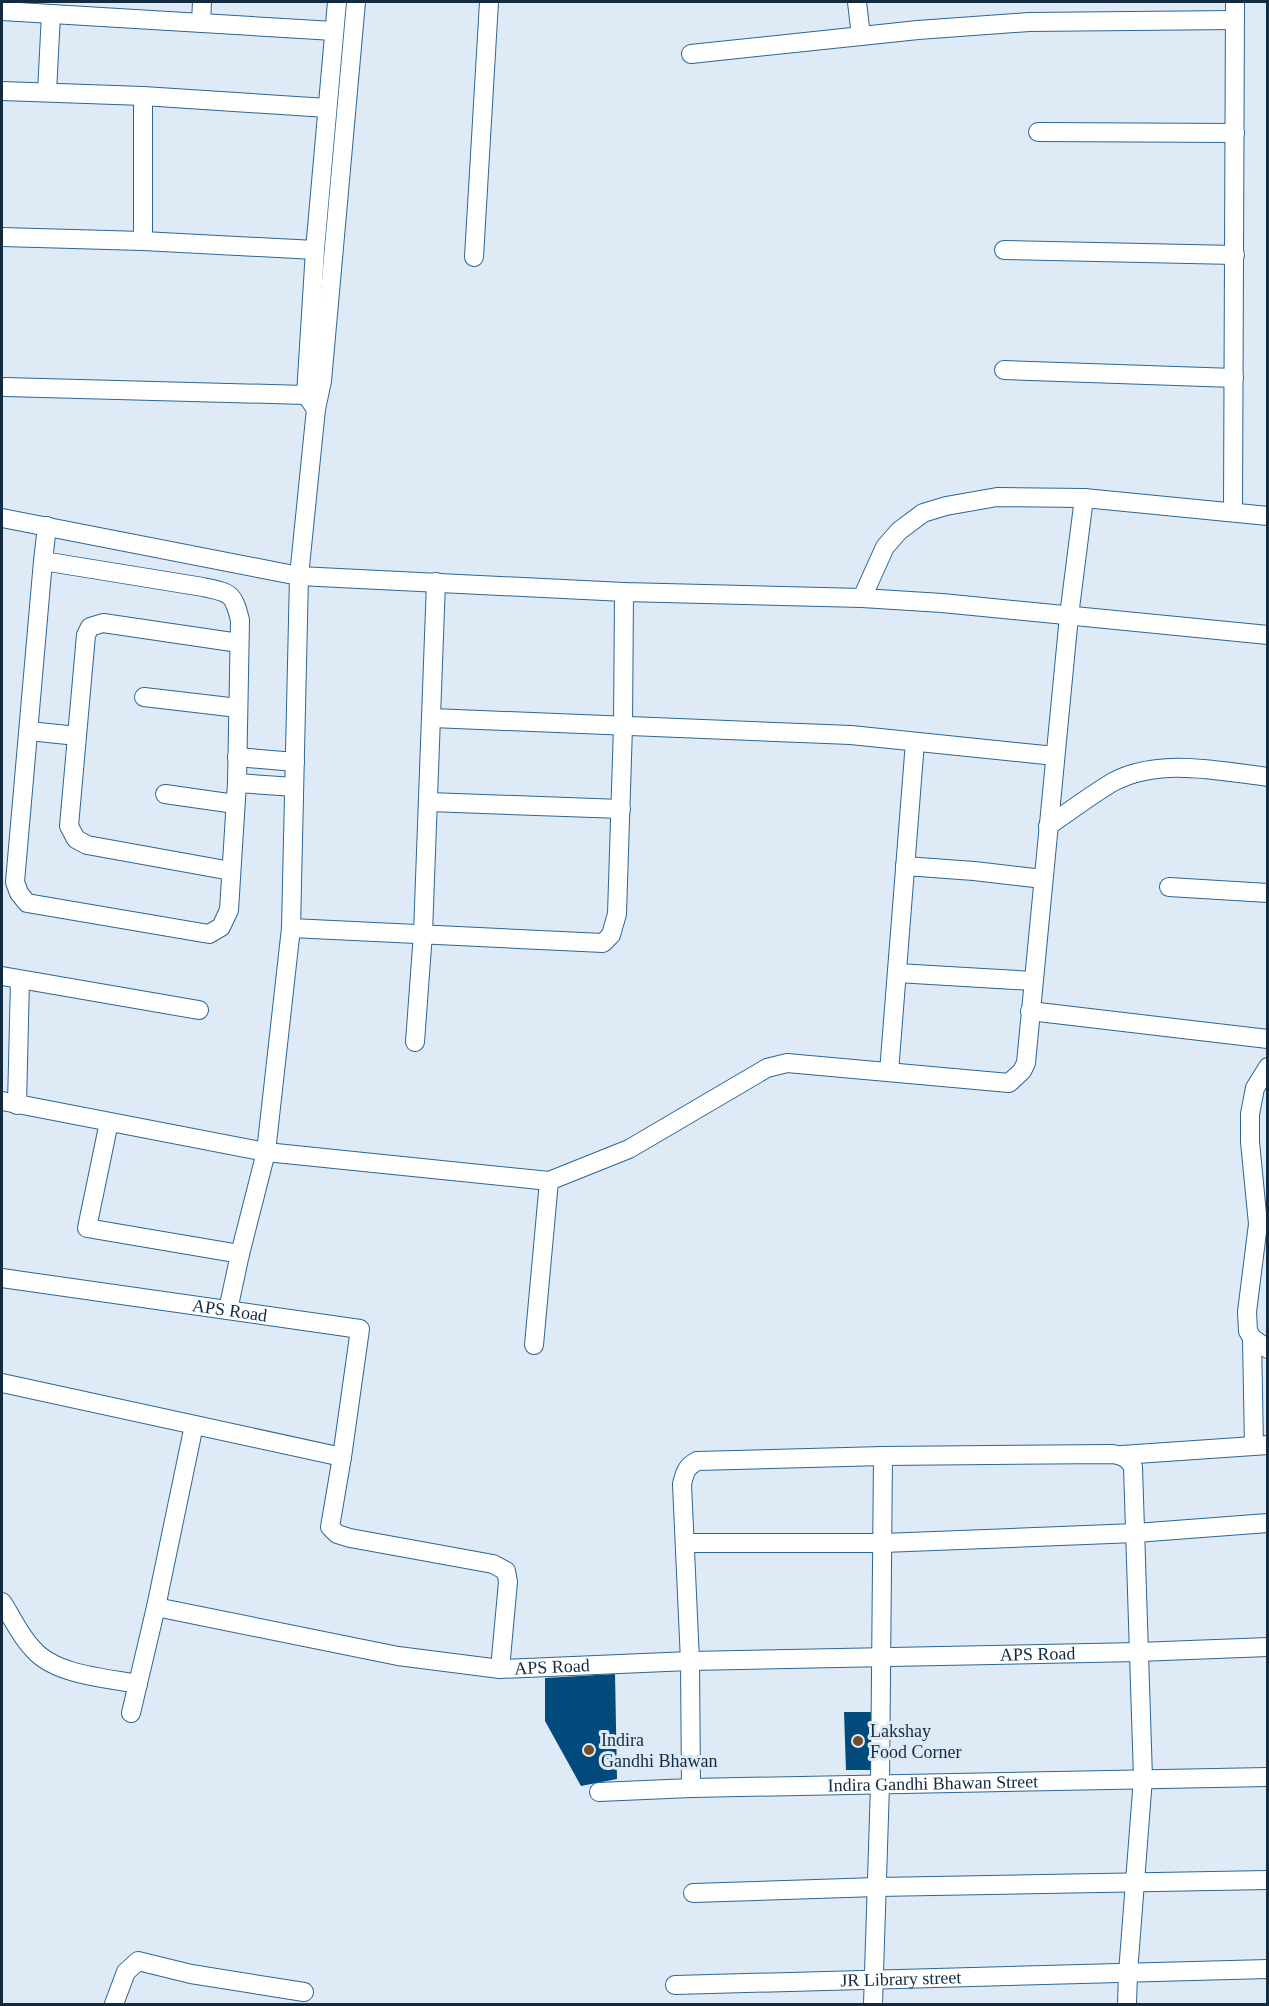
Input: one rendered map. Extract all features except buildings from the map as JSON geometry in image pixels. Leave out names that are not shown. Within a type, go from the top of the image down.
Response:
[{"type":"street","points":[[201,23],[202,2]]},
{"type":"street","points":[[228,1310],[266,1152],[291,928],[299,576],[311,402],[315,250],[337,2]]},
{"type":"street","points":[[311,402],[322,381],[356,2]]},
{"type":"street","points":[[474,257],[489,2]]},
{"type":"street","points":[[857,2],[861,36]]},
{"type":"street","points":[[691,54],[861,36],[1029,22],[1235,11],[1233,512]]},
{"type":"street","points":[[2,12],[334,31]]},
{"type":"street","points":[[47,92],[51,14]]},
{"type":"street","points":[[2,91],[143,96],[327,108]]},
{"type":"street","points":[[143,96],[144,241]]},
{"type":"street","points":[[1038,132],[1235,133]]},
{"type":"street","points":[[2,237],[144,241],[315,250]]},
{"type":"street","points":[[1004,250],[1234,255]]},
{"type":"street","points":[[1004,370],[1234,378]]},
{"type":"street","points":[[5,387],[311,402]]},
{"type":"street","points":[[862,598],[885,547],[899,531],[923,513],[946,506],[997,497],[1084,498],[1268,516]]},
{"type":"street","points":[[20,980],[9,1103],[266,1152],[549,1181],[628,1149],[766,1068],[787,1063],[1009,1083],[1022,1071],[1026,1063],[1069,616],[1084,498]]},
{"type":"street","points":[[2,518],[299,576],[624,592],[862,598],[942,603],[1268,635]]},
{"type":"street","points":[[43,561],[223,591],[235,600],[240,620],[237,783],[229,910],[221,927],[209,934],[27,903],[19,893],[15,882],[46,526]]},
{"type":"street","points":[[135,576],[139,544]]},
{"type":"street","points":[[415,1042],[429,802],[436,582]]},
{"type":"street","points":[[291,928],[603,942],[611,935],[617,914],[621,809],[624,592]]},
{"type":"street","points":[[231,871],[87,845],[76,839],[69,826],[86,635],[90,627],[103,623],[239,643]]},
{"type":"street","points":[[144,697],[238,708]]},
{"type":"street","points":[[432,718],[851,735],[1055,756]]},
{"type":"street","points":[[29,731],[77,736]]},
{"type":"street","points":[[889,1072],[915,742]]},
{"type":"street","points":[[237,758],[295,762]]},
{"type":"street","points":[[1048,826],[1115,781],[1139,773],[1177,766],[1268,777]]},
{"type":"street","points":[[237,783],[294,787]]},
{"type":"street","points":[[165,794],[235,804]]},
{"type":"street","points":[[429,802],[621,809]]},
{"type":"street","points":[[905,866],[1043,879]]},
{"type":"street","points":[[1168,887],[1268,893]]},
{"type":"street","points":[[897,973],[1033,981]]},
{"type":"street","points":[[2,976],[199,1010]]},
{"type":"street","points":[[1030,1011],[1268,1039]]},
{"type":"street","points":[[691,1788],[690,1661],[682,1484],[685,1472],[697,1461],[883,1456],[1122,1455],[1261,1445],[1252,1338],[1248,1331],[1247,1312],[1258,1224],[1250,1142],[1250,1114],[1255,1088],[1268,1067]]},
{"type":"street","points":[[109,1122],[87,1227],[240,1254]]},
{"type":"street","points":[[534,1346],[549,1181]]},
{"type":"street","name":"APS Road","points":[[2,1278],[360,1329],[330,1527],[337,1533],[350,1538],[493,1563],[506,1572],[508,1582],[500,1669],[690,1661],[1137,1652],[1268,1647]]},
{"type":"street","points":[[1252,1338],[1268,1349]]},
{"type":"street","points":[[2,1383],[342,1457]]},
{"type":"street","points":[[131,1713],[194,1425]]},
{"type":"street","points":[[1122,1455],[1130,1460],[1134,1467],[1137,1652],[1143,1778],[1127,2004]]},
{"type":"street","points":[[873,2004],[880,1785],[883,1456]]},
{"type":"street","points":[[685,1543],[883,1543],[1136,1533],[1268,1523]]},
{"type":"street","points":[[2,1602],[33,1649],[46,1661],[63,1669],[138,1684]]},
{"type":"street","points":[[156,1607],[398,1656],[500,1669]]},
{"type":"street","name":"Indira Gandhi Bhawan Street","points":[[599,1792],[691,1788],[1268,1777]]},
{"type":"street","points":[[693,1893],[878,1887],[1268,1880]]},
{"type":"street","points":[[114,2004],[126,1972],[138,1962],[191,1974],[304,1992]]},
{"type":"street","name":"JR Library street","points":[[675,1985],[1268,1969]]},
{"type":"place","name":"Lakshay Food Corner","points":[[858,1741]]},
{"type":"place","name":"Indira Gandhi Bhawan","points":[[589,1750]]}]
